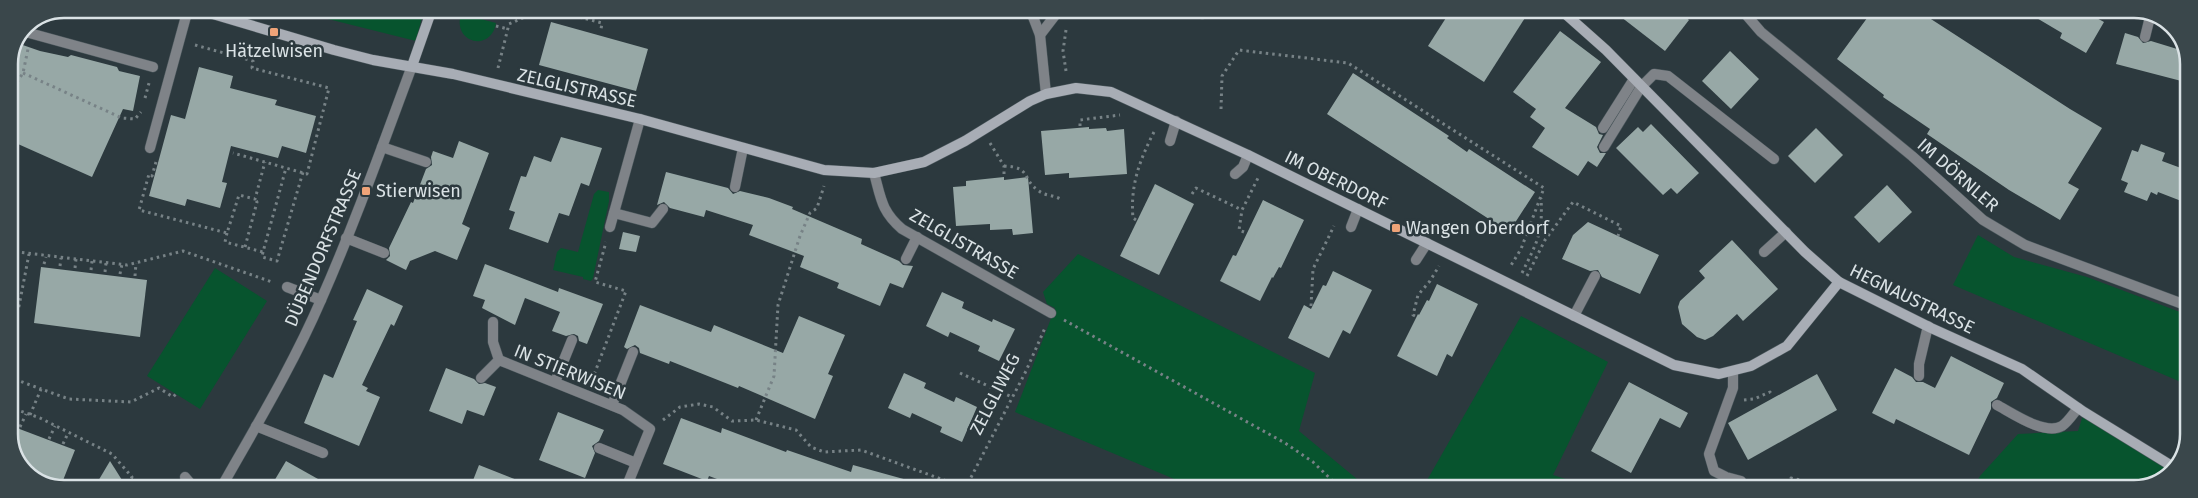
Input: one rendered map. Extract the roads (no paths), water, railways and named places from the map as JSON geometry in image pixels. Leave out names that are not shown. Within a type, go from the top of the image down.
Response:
[{"type":"street","points":[[150,148],[186,18]]},
{"type":"street","name":"ZELGLISTRASSE","points":[[226,18],[373,60],[412,66],[640,119],[824,170],[874,173],[883,207],[890,218],[902,229],[1051,313]]},
{"type":"street","name":"DÜBENDORFSTRASSE","points":[[226,480],[291,364],[321,300],[382,147],[429,18]]},
{"type":"street","points":[[1033,18],[1040,35],[1046,94]]},
{"type":"street","points":[[1040,35],[1053,18]]},
{"type":"street","name":"HEGNAUSTRASSE","points":[[1569,18],[1638,83],[1786,232],[1839,282],[1928,326],[2022,369],[2078,408],[2169,465]]},
{"type":"street","name":"IM DÖRNLER","points":[[1749,18],[1761,32],[1912,156],[1982,220],[2025,244],[2180,303]]},
{"type":"street","points":[[2145,37],[2149,20]]},
{"type":"street","points":[[29,34],[153,67]]},
{"type":"street","points":[[1603,128],[1638,83],[1654,74],[1668,76],[1774,159]]},
{"type":"street","points":[[1604,147],[1638,83]]},
{"type":"street","name":"IM OBERDORF","points":[[874,173],[924,162],[982,131],[1030,101],[1046,94],[1076,88],[1094,88],[1111,92],[1248,155],[1674,365],[1711,374],[1733,372],[1751,366],[1787,346],[1839,282]]},
{"type":"street","points":[[610,227],[640,119]]},
{"type":"street","points":[[1170,141],[1176,121]]},
{"type":"street","points":[[382,147],[426,162]]},
{"type":"street","points":[[735,187],[742,148]]},
{"type":"street","points":[[1235,174],[1243,167],[1248,155]]},
{"type":"street","points":[[614,213],[652,222],[663,209]]},
{"type":"street","points":[[1351,227],[1358,209]]},
{"type":"street","points":[[1764,252],[1786,232]]},
{"type":"street","points":[[906,259],[917,237]]},
{"type":"street","points":[[346,238],[384,253]]},
{"type":"street","points":[[1416,260],[1427,243]]},
{"type":"street","points":[[1574,316],[1595,276]]},
{"type":"street","points":[[287,288],[321,300]]},
{"type":"street","points":[[481,378],[498,360],[493,342],[493,322]]},
{"type":"street","points":[[1918,376],[1928,326]]},
{"type":"street","points":[[555,382],[572,340]]},
{"type":"street","points":[[612,405],[633,352]]},
{"type":"street","name":"IN STIERWISEN","points":[[498,360],[612,405],[623,410],[650,429],[636,463]]},
{"type":"street","points":[[1733,372],[1733,388],[1709,454],[1714,471],[1736,480]]},
{"type":"street","points":[[1997,405],[2030,423],[2048,429],[2062,426],[2078,408]]},
{"type":"street","points":[[256,426],[323,454]]},
{"type":"street","points":[[599,448],[636,463],[629,480]]},
{"type":"place","name":"Hätzelwisen","points":[[274,32]]},
{"type":"place","name":"Stierwisen","points":[[366,191]]},
{"type":"place","name":"Wangen Oberdorf","points":[[1396,228]]}]
